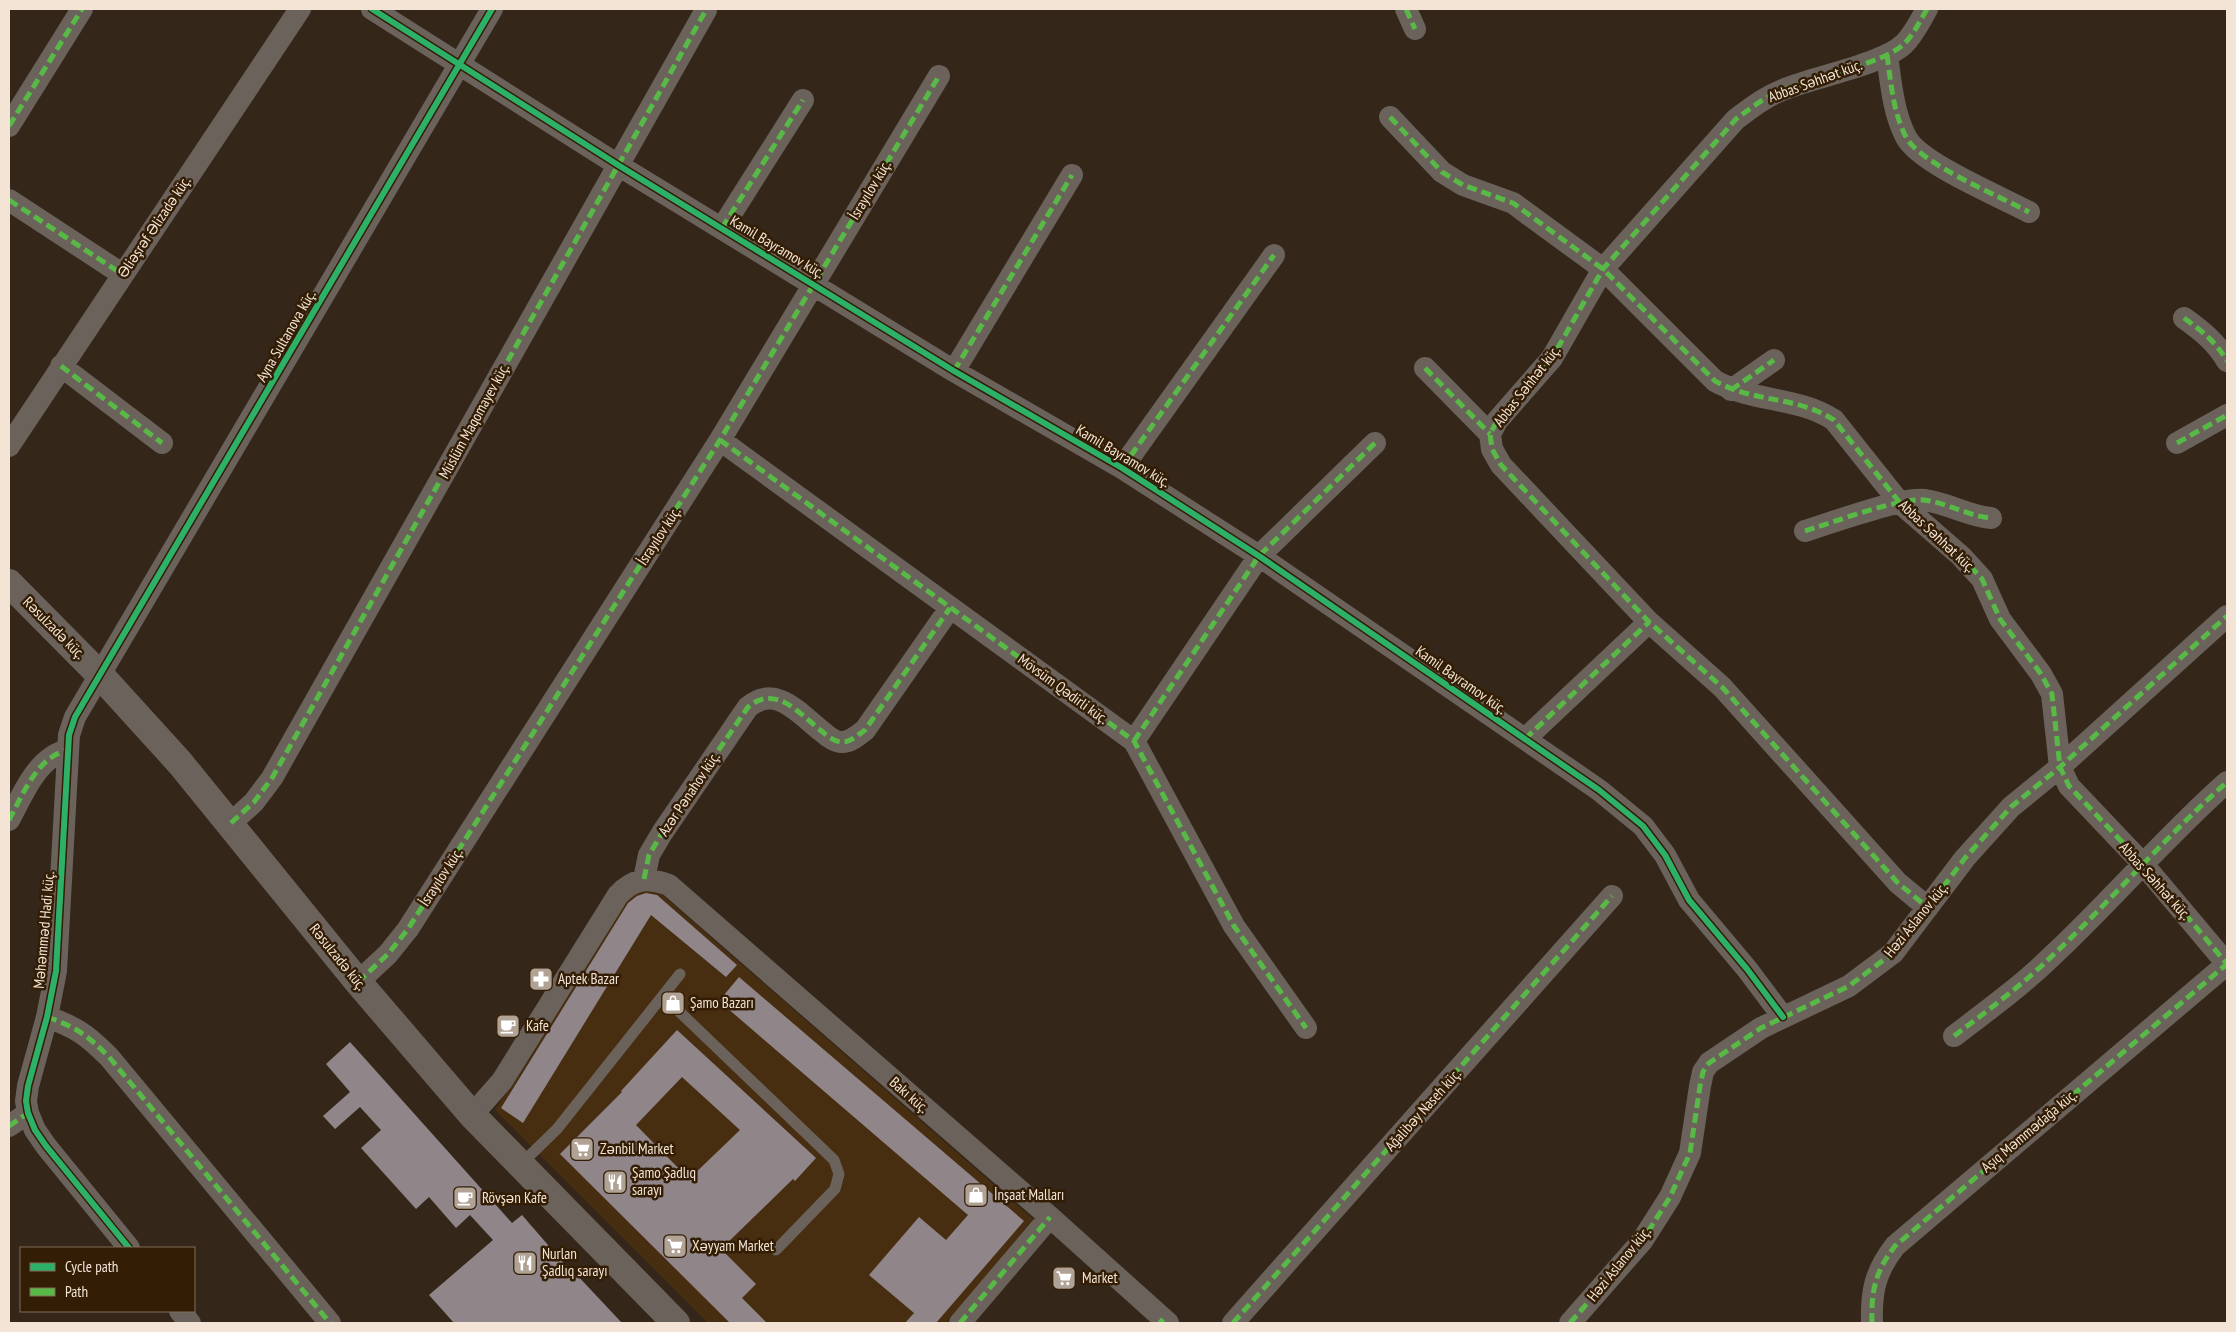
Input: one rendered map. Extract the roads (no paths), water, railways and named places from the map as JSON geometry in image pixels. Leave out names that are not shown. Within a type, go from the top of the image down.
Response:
[{"type":"street","points":[[9,126],[82,9]]},
{"type":"street","name":"Əliəşrəf Əlizadə küç.","points":[[9,446],[122,274],[246,93],[300,9]]},
{"type":"street","name":"Kamil Bayramov küç.","points":[[372,9],[618,165],[954,371],[1122,468],[1259,556],[1599,790],[1643,826],[1665,856],[1689,900],[1783,1017]]},
{"type":"street","name":"Ayna Sultanova küç.","points":[[101,676],[492,9]]},
{"type":"street","points":[[1406,9],[1415,29]]},
{"type":"street","name":"Abbas Səhhət küç.","points":[[1927,9],[1918,26],[1903,45],[1887,55],[1784,89],[1761,100],[1736,119],[1603,269],[1552,358],[1497,421],[1490,434],[1492,449],[1501,465],[1649,622],[1722,687],[1898,884],[1928,907]]},
{"type":"street","name":"Müslüm Maqomayev küç.","points":[[231,823],[254,802],[272,778],[706,10]]},
{"type":"street","points":[[1887,55],[1896,111],[1906,139],[1919,152],[1936,164],[2030,212]]},
{"type":"street","name":"İsrayılov küç.","points":[[358,982],[388,954],[408,929],[720,440],[939,76]]},
{"type":"street","points":[[722,228],[803,100]]},
{"type":"street","name":"Abbas Səhhət küç.","points":[[1390,117],[1442,172],[1463,184],[1513,203],[1603,269],[1715,381],[1731,390],[1757,397],[1802,404],[1822,412],[1834,420],[1900,503],[1961,556],[1982,578],[2000,619],[2040,674],[2052,694],[2060,767],[2069,786],[2142,864],[2227,964]]},
{"type":"street","points":[[954,371],[1072,175]]},
{"type":"street","points":[[9,200],[122,274]]},
{"type":"street","points":[[1122,468],[1274,255]]},
{"type":"street","points":[[2184,318],[2206,334],[2218,346],[2227,361]]},
{"type":"street","points":[[1731,390],[1774,360]]},
{"type":"street","points":[[61,366],[162,443]]},
{"type":"street","points":[[1425,368],[1490,434]]},
{"type":"street","points":[[2177,443],[2227,415]]},
{"type":"street","name":"Mövsüm Qədirli küç.","points":[[720,440],[1134,741],[1234,926],[1306,1028]]},
{"type":"street","points":[[1134,741],[1259,556],[1375,443]]},
{"type":"street","points":[[1805,531],[1900,503],[1922,500],[1946,504],[1976,517],[1991,518]]},
{"type":"street","name":"Rəsulzadə küç.","points":[[9,583],[101,676],[231,823],[358,982],[472,1114],[676,1323]]},
{"type":"street","name":"Azər Pənahov küç.","points":[[644,879],[649,855],[662,833],[748,707],[758,699],[774,697],[787,703],[826,736],[839,743],[850,741],[865,730],[950,608]]},
{"type":"street","name":"Həzi Aslanov küç.","points":[[1570,1323],[1642,1241],[1670,1197],[1690,1153],[1703,1072],[1709,1063],[1761,1028],[1849,986],[1893,953],[1987,832],[2011,807],[2060,767],[2227,616]]},
{"type":"street","points":[[1525,739],[1649,622]]},
{"type":"street","name":"Məhəmməd Hadi küç.","points":[[101,676],[75,717],[66,750],[56,971],[47,1017],[28,1086],[28,1113],[35,1130],[46,1146],[128,1247]]},
{"type":"street","points":[[9,820],[43,765],[52,757],[66,750]]},
{"type":"street","points":[[1954,1036],[2018,987],[2052,957],[2164,841],[2227,782]]},
{"type":"street","points":[[472,1114],[502,1082],[618,895],[626,886],[644,879]]},
{"type":"street","name":"Bakı küç.","points":[[644,879],[655,880],[669,886],[1050,1217],[1164,1322]]},
{"type":"street","name":"Ağalibəy Naseh küç.","points":[[1233,1323],[1612,896]]},
{"type":"street","name":"Aşıq Məmmədağa küç.","points":[[1872,1323],[1873,1296],[1878,1271],[1895,1246],[2227,964]]},
{"type":"street","points":[[47,1017],[75,1027],[109,1057],[330,1323]]},
{"type":"street","points":[[9,1126],[28,1113]]},
{"type":"street","points":[[960,1323],[1050,1217]]},
{"type":"street","points":[[181,1312],[190,1323]]},
{"type":"lane","points":[[520,1165],[557,1129],[680,974]]},
{"type":"lane","points":[[663,996],[834,1160],[838,1174],[835,1189],[776,1250]]},
{"type":"place","name":"Aptek Bazar","points":[[541,979]]},
{"type":"place","name":"Şamo Bazarı","points":[[673,1003]]},
{"type":"place","name":"Kafe","points":[[508,1026]]},
{"type":"place","name":"Zənbil Market","points":[[582,1149]]},
{"type":"place","name":"Şamo Şadlıq sarayı","points":[[615,1182]]},
{"type":"place","name":"İnşaat Malları","points":[[976,1195]]},
{"type":"place","name":"Rövşən Kafe","points":[[465,1198]]},
{"type":"place","name":"Xəyyam Market","points":[[675,1246]]},
{"type":"place","name":"Nurlan Şadlıq sarayı","points":[[525,1263]]},
{"type":"place","name":"Market","points":[[1064,1278]]}]
